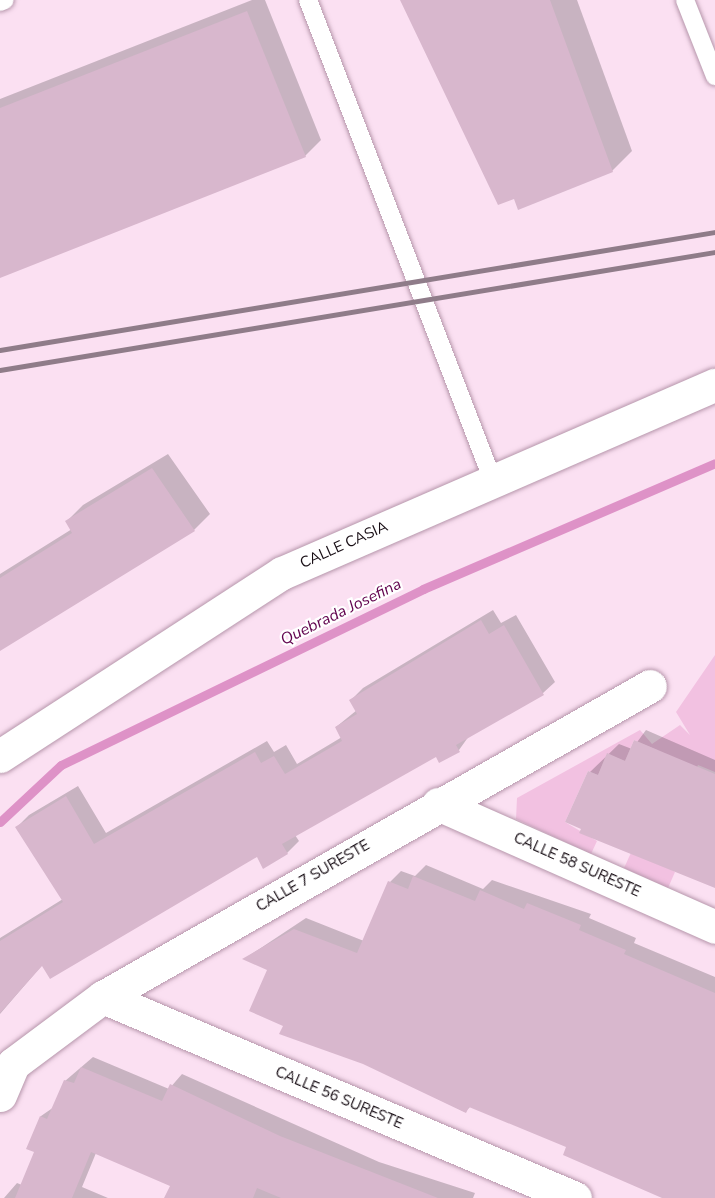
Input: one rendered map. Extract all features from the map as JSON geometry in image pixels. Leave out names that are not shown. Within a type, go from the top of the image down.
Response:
[{"type":"street","name":"CALLE CASIA","points":[[0,756],[282,573],[715,385]]},
{"type":"street","name":"CALLE 7 SURESTE","points":[[0,1095],[14,1064],[103,998],[438,804],[650,686]]},
{"type":"street","name":"CALLE 58 SURESTE","points":[[438,804],[715,927]]},
{"type":"street","name":"CALLE 56 SURESTE","points":[[103,998],[575,1198]]},
{"type":"lane","points":[[0,2],[5,0]]},
{"type":"lane","points":[[308,0],[493,481]]},
{"type":"lane","points":[[685,0],[715,76]]},
{"type":"shaded area","points":[[715,655],[715,772],[698,765],[686,793],[657,750],[634,740],[625,761],[607,754],[598,775],[588,771],[565,822],[597,841],[591,854],[516,819],[517,798],[640,730],[652,744],[680,725],[690,735],[676,712]]},
{"type":"shaded area","points":[[635,844],[675,872],[668,888],[624,868]]},
{"type":"building","points":[[400,0],[550,0],[613,172],[518,210],[514,199],[498,205]]},
{"type":"building","points":[[247,11],[306,157],[0,278],[0,108]]},
{"type":"building","points":[[152,468],[195,531],[0,651],[0,578],[72,533],[65,521]]},
{"type":"building","points":[[481,620],[489,634],[504,625],[544,695],[456,745],[460,752],[439,763],[436,757],[282,844],[288,854],[263,869],[257,857],[50,979],[42,966],[0,1013],[0,941],[63,902],[15,827],[66,796],[94,844],[255,752],[261,763],[274,756],[285,774],[342,741],[335,727],[357,714],[349,700]]},
{"type":"building","points":[[634,740],[715,774],[715,888],[579,833],[581,829],[565,822],[588,771],[598,775],[607,753],[625,761]]},
{"type":"building","points":[[413,876],[475,901],[480,890],[524,909],[527,903],[581,925],[579,930],[626,950],[624,954],[715,993],[715,1198],[662,1198],[563,1155],[566,1147],[469,1107],[466,1113],[363,1064],[279,1034],[283,1026],[249,1011],[267,970],[242,959],[294,929],[357,953],[388,881],[408,889]]},
{"type":"building","points":[[81,1067],[162,1101],[170,1084],[280,1136],[438,1198],[281,1198],[257,1188],[253,1198],[164,1198],[170,1186],[91,1152],[72,1198],[15,1198],[34,1152],[26,1149],[40,1116],[47,1119],[64,1080],[74,1083]]},
{"type":"waterway","name":"Quebrada Josefina","points":[[0,822],[61,765],[423,589],[715,463]]},
{"type":"railway","points":[[0,350],[715,232]]},
{"type":"railway","points":[[0,370],[715,252]]}]
